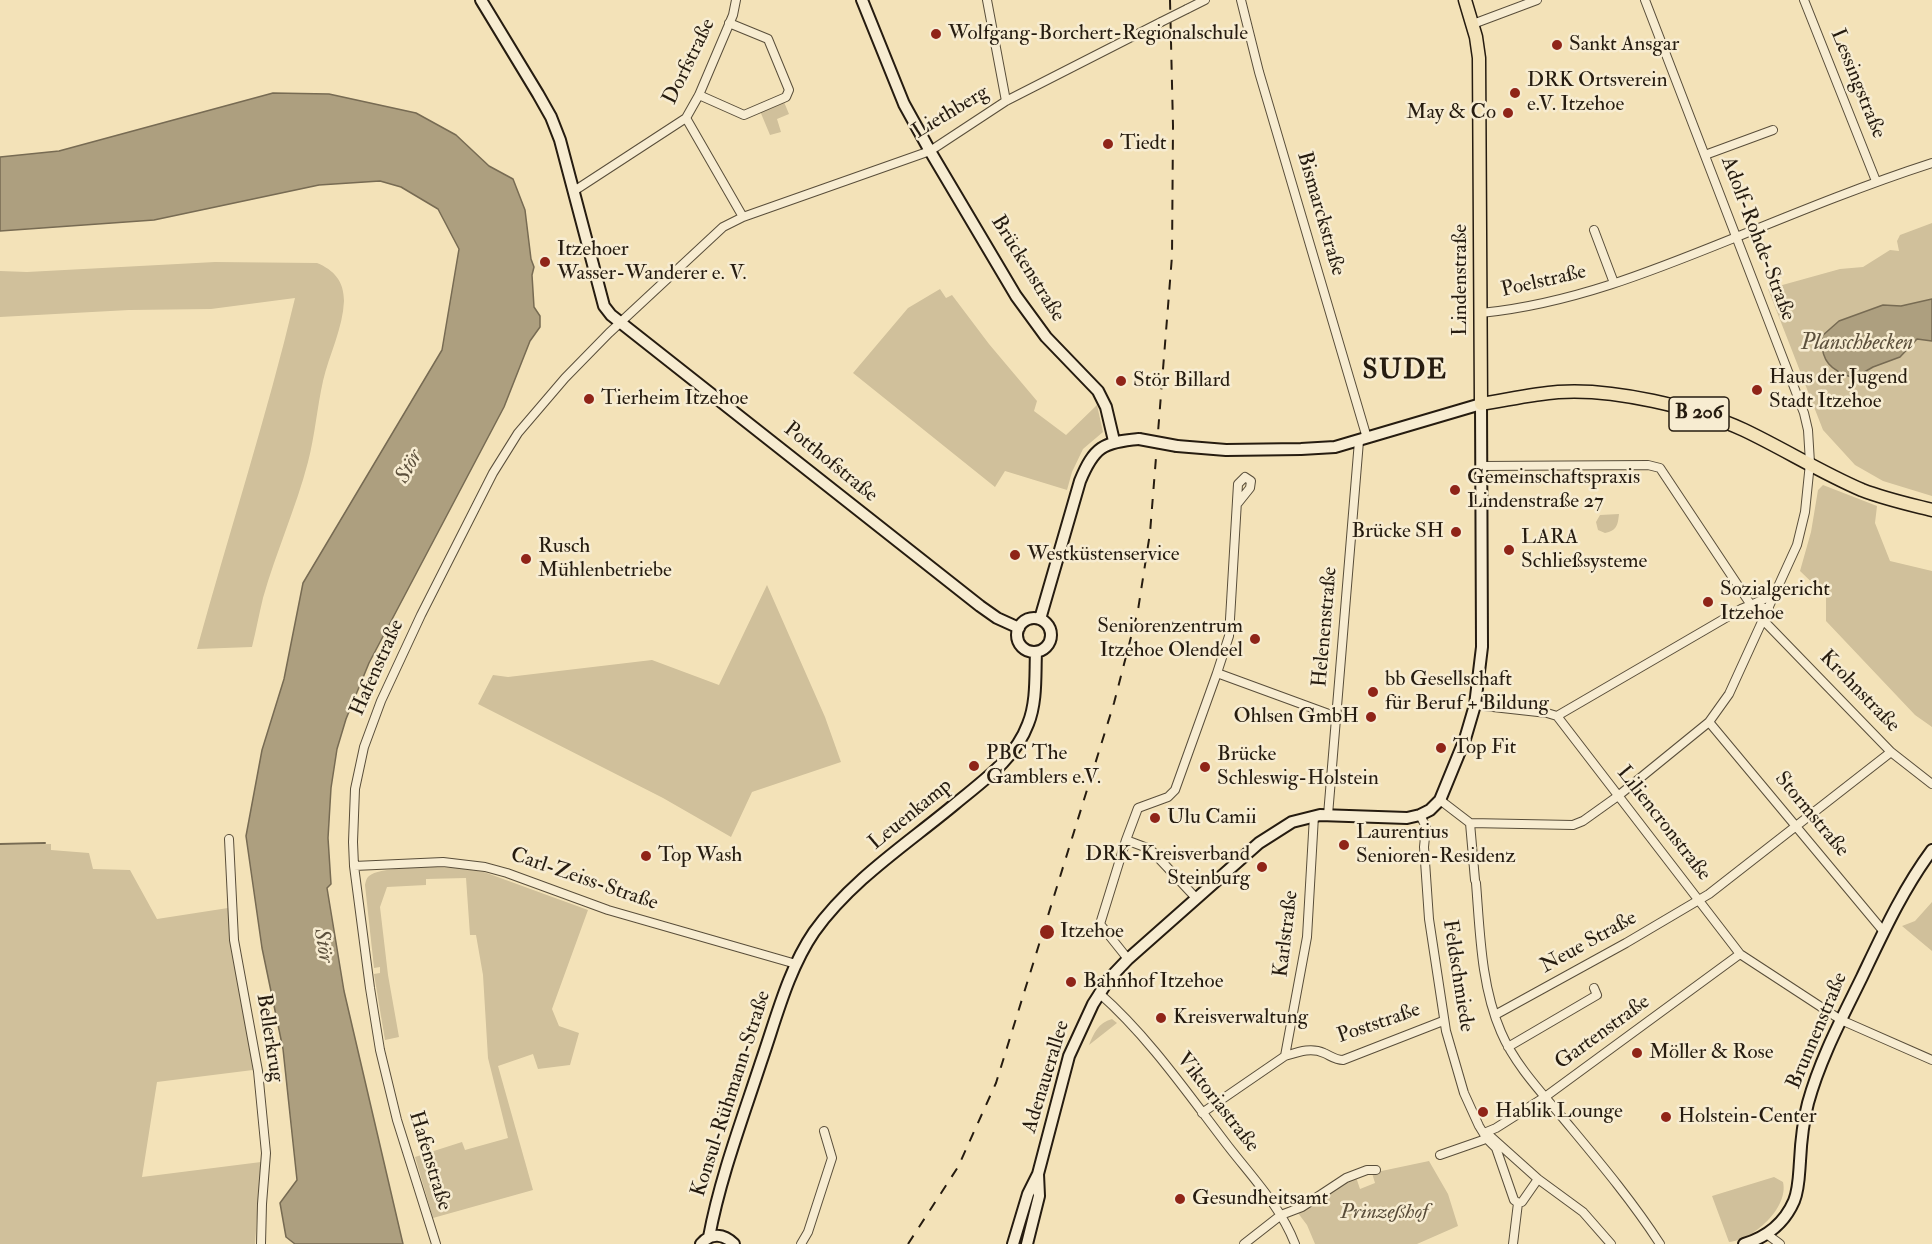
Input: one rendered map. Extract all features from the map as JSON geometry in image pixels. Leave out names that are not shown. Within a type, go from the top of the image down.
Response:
[{"type":"main road","name":"Lindenstraße","points":[[1465,0],[1473,24],[1479,58],[1481,405]]},
{"type":"main road","name":"B 206","points":[[1481,405],[1528,396],[1568,392],[1653,402],[1727,423],[1872,493],[1932,510]]},
{"type":"street","name":"Potthofstraße","points":[[481,0],[551,117],[562,145],[604,306],[620,323],[814,474],[823,484],[980,606],[997,618],[1018,628]]},
{"type":"street","name":"Dorfstraße","points":[[574,192],[686,118],[699,95],[729,23],[736,0]]},
{"type":"street","name":"Brückenstraße","points":[[862,0],[904,104],[930,151],[1016,296],[1046,337],[1098,391],[1106,406],[1114,441]]},
{"type":"street","points":[[987,0],[1006,101]]},
{"type":"street","name":"Liethberg","points":[[743,216],[930,151],[1006,101],[1205,0]]},
{"type":"street","name":"Bismarckstraße","points":[[1240,0],[1363,439]]},
{"type":"street","points":[[1473,24],[1537,0]]},
{"type":"street","name":"Adolf-Rohde-Straße","points":[[1470,823],[1573,825],[1583,821],[1618,796],[1708,722],[1723,704],[1764,621],[1783,579],[1801,530],[1805,512],[1810,463],[1808,430],[1804,413],[1645,0]]},
{"type":"street","name":"Lessingstraße","points":[[1804,0],[1876,181]]},
{"type":"street","points":[[699,95],[744,115],[789,94],[768,39],[729,23]]},
{"type":"street","points":[[686,118],[743,216]]},
{"type":"street","name":"Adolf-Rohde-Straße","points":[[1706,155],[1773,130]]},
{"type":"street","name":"Poelstraße","points":[[1482,313],[1534,306],[1614,283],[1876,181],[1932,163]]},
{"type":"street","name":"Hafenstraße","points":[[436,1244],[397,1120],[380,1050],[354,866],[355,789],[364,747],[385,692],[425,606],[494,473],[518,432],[565,378],[620,323],[723,227],[743,216]]},
{"type":"street","name":"Poelstraße","points":[[1594,230],[1614,283]]},
{"type":"street","points":[[1040,619],[1084,470],[1098,451],[1114,441],[1139,439],[1178,446],[1226,450],[1301,450],[1335,447],[1481,405]]},
{"type":"street","name":"Lindenstraße","points":[[1440,800],[1465,739],[1475,705],[1482,647],[1481,405]]},
{"type":"street","name":"Helenenstraße","points":[[1328,815],[1363,439]]},
{"type":"street","points":[[1481,466],[1648,465],[1660,468],[1751,604],[1769,609]]},
{"type":"street","points":[[1128,959],[1102,928],[1101,919],[1138,808],[1169,796],[1177,788],[1217,673],[1229,636],[1238,503]]},
{"type":"street","points":[[1475,705],[1557,716],[1751,604],[1776,594]]},
{"type":"street","points":[[1028,619],[1040,619],[1048,625],[1052,634],[1049,644],[1041,651],[1027,651],[1020,645],[1017,637],[1018,628],[1028,619]]},
{"type":"street","name":"Krohnstraße","points":[[1764,621],[1891,752],[1932,784]]},
{"type":"street","name":"Leuenkamp","points":[[796,964],[814,933],[840,900],[988,778],[1014,751],[1031,717],[1036,652]]},
{"type":"street","points":[[1217,673],[1337,717]]},
{"type":"street","name":"Liliencronstraße","points":[[1557,716],[1740,954]]},
{"type":"street","name":"Stormstraße","points":[[1708,722],[1884,932]]},
{"type":"street","name":"Neue Straße","points":[[1495,1015],[1700,900],[1891,752]]},
{"type":"street","points":[[1425,813],[1440,800],[1470,823],[1487,980],[1495,1015],[1508,1047],[1545,1097],[1634,1206],[1660,1244]]},
{"type":"street","name":"Adenauerallee","points":[[1013,1244],[1028,1194],[1038,1174],[1069,1056],[1108,979],[1196,898],[1268,837],[1292,822],[1328,815],[1407,818],[1425,813]]},
{"type":"street","name":"Feldschmiede","points":[[1425,813],[1424,847],[1429,919],[1443,1021],[1464,1093],[1479,1126],[1496,1148],[1514,1200],[1518,1203]]},
{"type":"street","name":"Karlstraße","points":[[1286,1056],[1307,937],[1314,816]]},
{"type":"street","name":"Bellerkrug","points":[[229,839],[234,940],[258,1071],[266,1153],[261,1244]]},
{"type":"street","points":[[1126,840],[1150,849],[1196,898]]},
{"type":"street","name":"Brunnenstraße","points":[[1768,1235],[1781,1221],[1796,1194],[1802,1133],[1819,1069],[1905,891],[1932,850]]},
{"type":"street","name":"Carl-Zeiss-Straße","points":[[354,866],[450,862],[485,867],[608,910],[796,964]]},
{"type":"street","points":[[1740,954],[1841,1020],[1932,1060]]},
{"type":"street","name":"Gartenstraße","points":[[1440,1155],[1483,1140],[1485,1134],[1545,1097],[1740,954]]},
{"type":"street","name":"Konsul-Rühmann-Straße","points":[[705,1240],[731,1154],[796,964]]},
{"type":"street","points":[[1508,1047],[1597,995],[1594,988]]},
{"type":"street","name":"Viktoriastraße","points":[[1099,993],[1132,1023],[1281,1215],[1295,1244]]},
{"type":"street","name":"Poststraße","points":[[1202,1113],[1286,1056],[1316,1050],[1343,1060],[1443,1021]]},
{"type":"street","points":[[801,1244],[808,1232],[832,1158],[824,1131]]},
{"type":"street","name":"Feldschmiede","points":[[1485,1134],[1491,1136],[1538,1179],[1583,1212],[1611,1244]]},
{"type":"street","points":[[1244,1244],[1281,1215],[1302,1207],[1346,1178],[1367,1170],[1376,1170]]},
{"type":"street","name":"Adenauerallee","points":[[1027,1244],[1040,1196],[1038,1174]]},
{"type":"street","points":[[1513,1244],[1518,1203],[1522,1202],[1538,1179]]},
{"type":"street","name":"Konsul-Rühmann-Straße","points":[[705,1240],[717,1235],[726,1237],[734,1244]]},
{"type":"street","points":[[1744,1244],[1768,1235],[1780,1244]]},
{"type":"green space","points":[[784,102],[789,114],[777,119],[781,132],[770,135],[760,111]]},
{"type":"green space","points":[[1932,223],[1932,299],[1901,306],[1883,305],[1873,309],[1854,378],[1873,367],[1900,357],[1917,339],[1932,341],[1932,496],[1883,481],[1855,465],[1823,430],[1768,289],[1840,269],[1863,267],[1890,250],[1899,251],[1897,241],[1900,235]]},
{"type":"green space","points":[[215,262],[317,263],[337,277],[344,294],[344,301],[338,331],[323,381],[308,462],[268,581],[252,647],[197,649],[295,298],[211,309],[129,310],[0,317],[0,271],[27,272]]},
{"type":"green space","points":[[940,289],[946,298],[952,295],[1037,401],[1034,411],[1066,435],[1097,405],[1103,432],[1083,449],[1072,472],[1067,490],[1005,471],[995,487],[853,373],[908,308]]},
{"type":"green space","points":[[1823,485],[1877,506],[1875,523],[1890,561],[1932,571],[1932,727],[1915,715],[1826,621],[1826,596],[1800,571],[1811,532],[1818,490]]},
{"type":"green space","points":[[1619,514],[1617,524],[1612,531],[1605,533],[1598,530],[1596,522],[1600,515]]},
{"type":"green space","points":[[767,585],[825,717],[841,762],[752,792],[731,837],[663,798],[478,704],[493,675],[508,677],[652,660],[719,685]]},
{"type":"green space","points":[[51,844],[51,850],[89,853],[93,869],[130,870],[157,919],[228,908],[253,1070],[157,1082],[142,1177],[261,1162],[255,1244],[0,1244],[0,845]]},
{"type":"green space","points":[[433,867],[484,872],[588,910],[552,1009],[559,1026],[579,1033],[570,1065],[538,1069],[533,1054],[498,1066],[533,1190],[433,1218],[415,1157],[462,1142],[465,1150],[508,1138],[488,1058],[483,975],[476,935],[470,935],[466,878],[426,879],[426,885],[387,887],[380,907],[388,975],[399,1037],[385,1040],[374,974],[380,973],[380,967],[374,968],[366,881],[369,876],[382,871]]},
{"type":"green space","points":[[1932,902],[1932,951],[1902,926],[1915,921]]},
{"type":"green space","points":[[1112,1019],[1117,1023],[1089,1045],[1100,1026]]},
{"type":"green space","name":"Prinzeßhof","points":[[1429,1161],[1448,1194],[1458,1226],[1417,1244],[1315,1244],[1307,1225],[1298,1213],[1356,1177],[1360,1189],[1375,1183],[1372,1173]]},
{"type":"green space","points":[[1774,1177],[1783,1182],[1783,1192],[1775,1212],[1758,1229],[1738,1240],[1729,1242],[1712,1196]]},
{"type":"water","name":"Stör","points":[[273,93],[329,94],[416,113],[456,135],[489,166],[513,179],[525,210],[534,267],[532,275],[534,307],[540,316],[540,327],[530,341],[504,407],[369,663],[346,719],[337,749],[331,788],[328,838],[331,884],[327,888],[344,991],[403,1244],[295,1244],[286,1237],[280,1203],[297,1180],[283,1049],[262,948],[246,836],[262,750],[284,679],[303,583],[442,350],[459,249],[438,209],[401,187],[380,181],[319,185],[154,220],[0,231],[0,157],[59,151]]},
{"type":"water","name":"Planschbecken","points":[[1932,299],[1932,341],[1917,339],[1900,357],[1873,367],[1854,378],[1833,368],[1825,358],[1822,336],[1839,321],[1883,305],[1901,306]]},
{"type":"waterway","points":[[0,844],[45,843]]},
{"type":"railway","points":[[908,1244],[958,1167],[996,1083],[1114,703],[1138,610],[1150,533],[1172,256],[1173,126],[1170,0]]},
{"type":"place","name":"Wolfgang-Borchert-Regionalschule","points":[[936,34]]},
{"type":"place","name":"Sankt Ansgar","points":[[1557,45]]},
{"type":"place","name":"DRK Ortsverein e.V. Itzehoe","points":[[1515,93]]},
{"type":"place","name":"May & Co","points":[[1508,113]]},
{"type":"place","name":"Tiedt","points":[[1108,144]]},
{"type":"place","name":"Itzehoer Wasser-Wanderer e. V.","points":[[545,262]]},
{"type":"place","name":"Stör Billard","points":[[1121,381]]},
{"type":"place","name":"Haus der Jugend Stadt Itzehoe","points":[[1757,390]]},
{"type":"place","name":"Tierheim Itzehoe","points":[[589,399]]},
{"type":"place","name":"Gemeinschaftspraxis Lindenstraße 27","points":[[1455,490]]},
{"type":"place","name":"Brücke SH","points":[[1456,532]]},
{"type":"place","name":"LARA Schließsysteme","points":[[1509,550]]},
{"type":"place","name":"Westküstenservice","points":[[1015,555]]},
{"type":"place","name":"Rusch Mühlenbetriebe","points":[[526,559]]},
{"type":"place","name":"Sozialgericht Itzehoe","points":[[1708,602]]},
{"type":"place","name":"Seniorenzentrum Itzehoe Olendeel","points":[[1255,639]]},
{"type":"place","name":"bb Gesellschaft für Beruf + Bildung","points":[[1373,692]]},
{"type":"place","name":"Ohlsen GmbH","points":[[1371,717]]},
{"type":"place","name":"Top Fit","points":[[1441,748]]},
{"type":"place","name":"PBC The Gamblers e.V.","points":[[974,766]]},
{"type":"place","name":"Brücke Schleswig-Holstein","points":[[1205,767]]},
{"type":"place","name":"Ulu Camii","points":[[1155,818]]},
{"type":"place","name":"Laurentius Senioren-Residenz","points":[[1344,845]]},
{"type":"place","name":"Top Wash","points":[[646,856]]},
{"type":"place","name":"DRK-Kreisverband Steinburg","points":[[1262,867]]},
{"type":"place","name":"Itzehoe","points":[[1047,932]]},
{"type":"place","name":"Bahnhof Itzehoe","points":[[1071,982]]},
{"type":"place","name":"Kreisverwaltung","points":[[1161,1018]]},
{"type":"place","name":"Möller & Rose","points":[[1637,1053]]},
{"type":"place","name":"Hablik Lounge","points":[[1483,1112]]},
{"type":"place","name":"Holstein-Center","points":[[1666,1117]]},
{"type":"place","name":"Gesundheitsamt","points":[[1180,1199]]},
{"type":"district","name":"SUDE","points":[[1405,372]]}]
